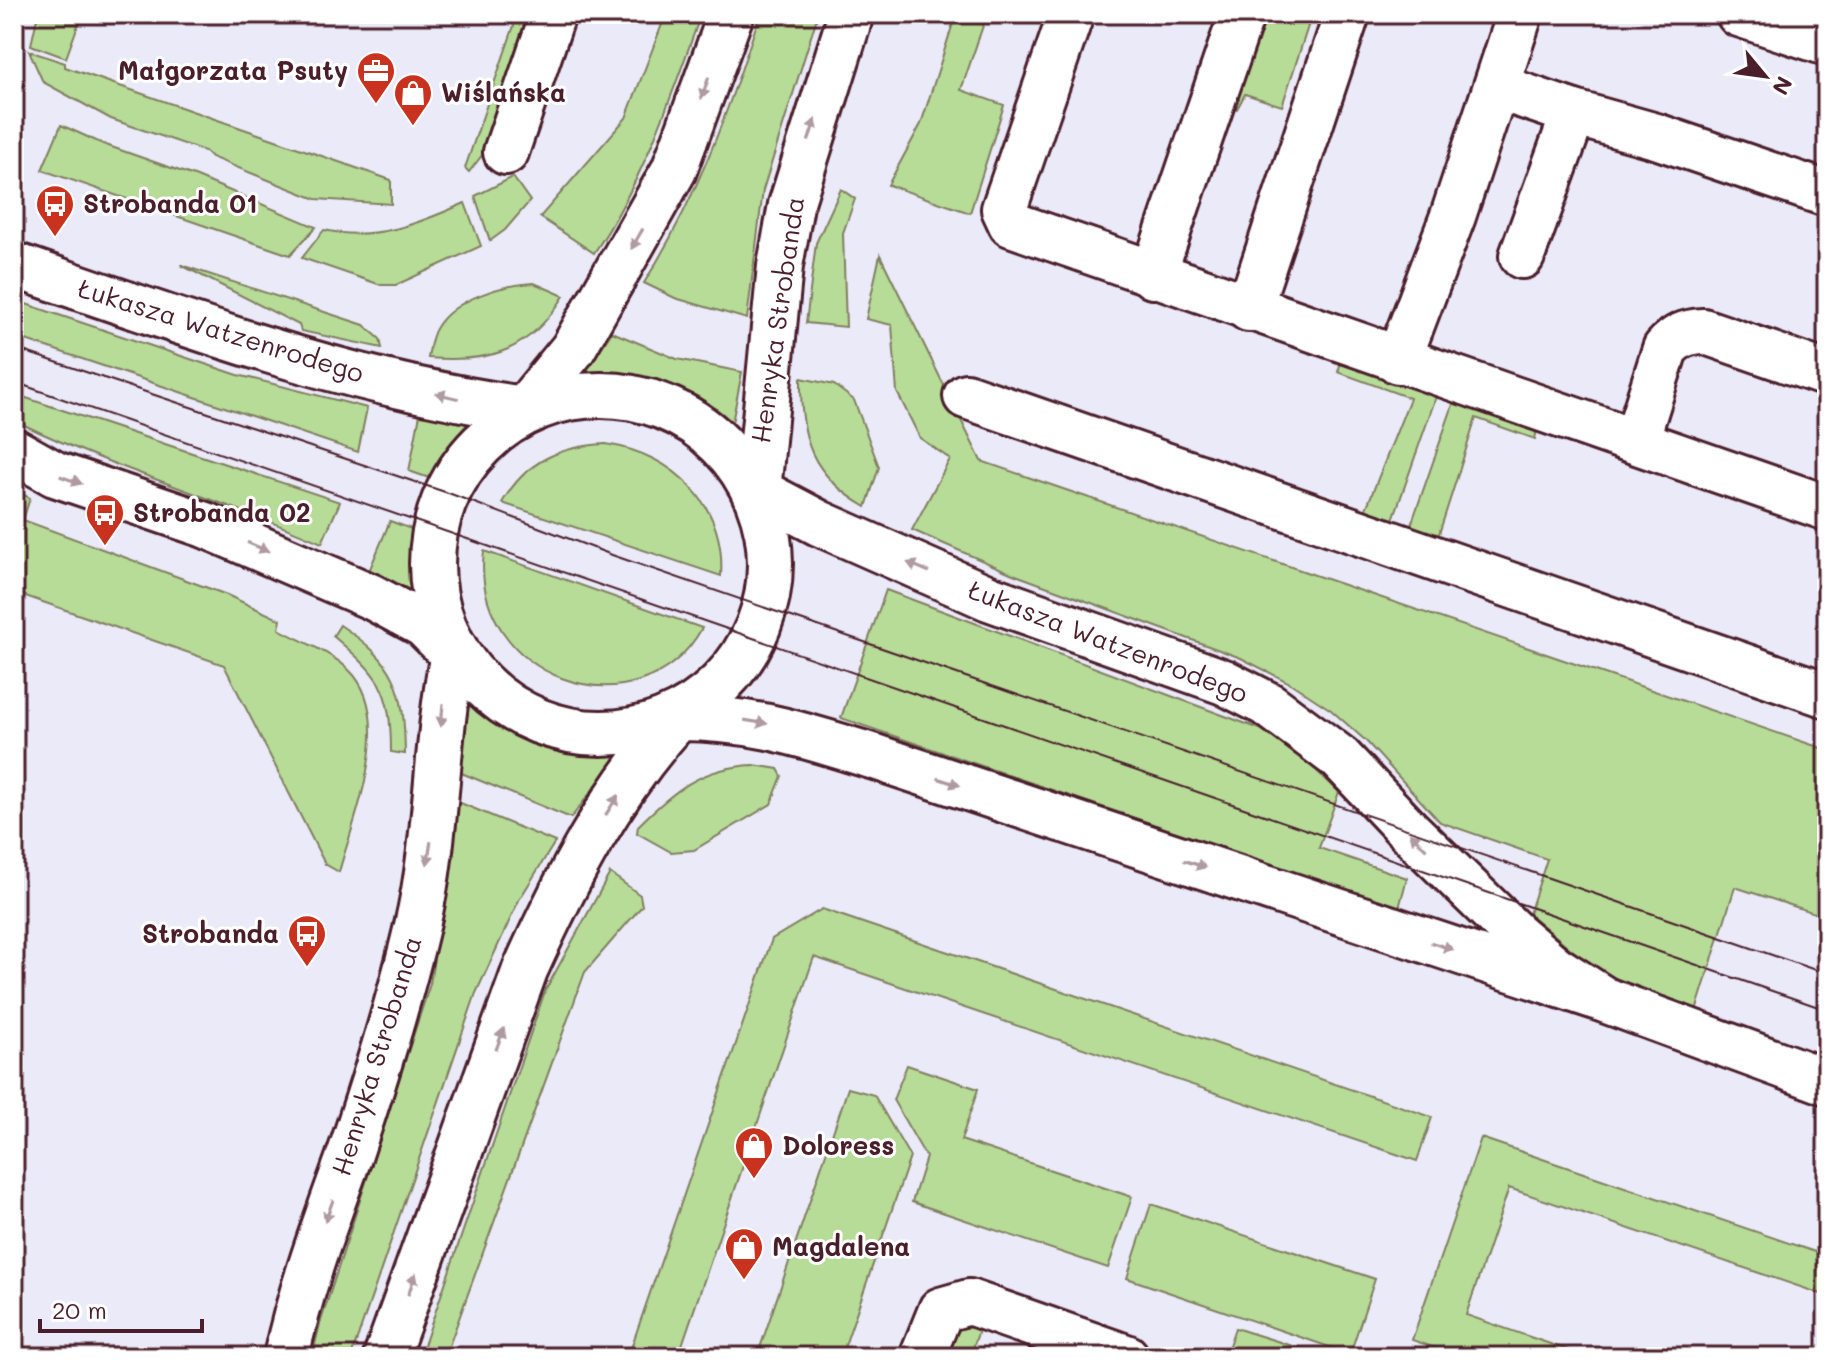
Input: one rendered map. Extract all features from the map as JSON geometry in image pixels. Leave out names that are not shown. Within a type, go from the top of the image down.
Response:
[{"type":"street","points":[[506,152],[553,14]]},
{"type":"street","points":[[453,654],[434,604],[433,555],[451,494],[478,449],[524,409],[573,349],[667,184],[692,128],[731,14]]},
{"type":"street","name":"Henryka Strobanda","points":[[758,491],[780,266],[791,205],[851,14]]},
{"type":"street","points":[[1071,14],[1004,209],[1006,218],[1022,230],[1827,508]]},
{"type":"street","points":[[1153,276],[1242,14]]},
{"type":"street","points":[[1249,309],[1347,14]]},
{"type":"street","points":[[1398,361],[1497,87],[1520,14]]},
{"type":"street","points":[[1739,14],[1827,43]]},
{"type":"street","points":[[1497,87],[1656,136],[1827,194]]},
{"type":"street","points":[[1522,256],[1574,113]]},
{"type":"street","name":"Łukasza Watzenrodego","points":[[14,265],[304,362],[472,402],[524,409]]},
{"type":"street","points":[[1636,441],[1665,349],[1675,338],[1691,331],[1703,331],[1827,374]]},
{"type":"street","points":[[386,1357],[525,970],[551,912],[588,842],[652,747],[678,718],[718,686],[757,623],[770,554],[769,535],[758,491],[710,435],[677,412],[623,396],[590,395],[524,409]]},
{"type":"street","points":[[966,396],[1827,695]]},
{"type":"street","points":[[14,451],[55,474],[205,525],[385,604],[424,625],[495,696],[554,725],[601,734],[637,730],[678,718]]},
{"type":"street","name":"Łukasza Watzenrodego","points":[[758,491],[819,523],[989,598],[1224,682],[1269,705],[1348,765],[1408,830],[1515,934],[1555,968],[1605,1000]]},
{"type":"street","name":"Henryka Strobanda","points":[[286,1357],[317,1246],[392,1025],[418,923],[431,837],[444,700],[453,654]]},
{"type":"street","name":"Łukasza Watzenrodego","points":[[678,718],[768,724],[1605,1000],[1827,1082]]},
{"type":"street","points":[[922,1357],[941,1310],[948,1305],[969,1302],[1126,1357]]},
{"type":"green space","points":[[38,14],[82,14],[66,58],[31,45]]},
{"type":"green space","points":[[518,14],[533,14],[486,150],[469,172],[465,168]]},
{"type":"green space","points":[[666,14],[701,14],[642,167],[594,253],[540,217],[626,118]]},
{"type":"green space","points":[[760,14],[818,14],[763,190],[747,319],[675,298],[644,283],[696,186]]},
{"type":"green space","points":[[956,14],[987,14],[961,90],[1004,105],[970,213],[888,185],[921,124]]},
{"type":"green space","points":[[1258,14],[1312,14],[1282,106],[1245,94],[1237,109],[1224,112]]},
{"type":"green space","points":[[29,51],[65,63],[65,67],[391,180],[391,204],[316,199],[211,157],[205,151],[111,119],[43,82]]},
{"type":"green space","points":[[61,125],[316,227],[290,255],[42,170]]},
{"type":"green space","points":[[513,177],[530,201],[505,230],[490,241],[475,196]]},
{"type":"green space","points":[[841,189],[855,199],[843,233],[846,327],[806,323],[816,243]]},
{"type":"green space","points":[[465,203],[481,246],[396,285],[381,285],[302,258],[324,230],[361,234],[379,232],[414,223]]},
{"type":"green space","points":[[880,255],[981,461],[1827,750],[1827,917],[1735,887],[1695,1014],[1609,981],[1529,914],[1547,859],[1440,822],[1366,741],[1331,710],[1290,683],[1241,658],[1013,574],[912,530],[950,459],[920,438],[897,392],[892,325],[866,319]]},
{"type":"green space","points":[[181,265],[364,325],[380,339],[382,348],[301,331],[299,325]]},
{"type":"green space","points":[[534,283],[564,296],[537,330],[522,341],[490,355],[428,358],[435,331],[455,308],[494,290]]},
{"type":"green space","points":[[14,300],[238,375],[367,408],[358,452],[14,336]]},
{"type":"green space","points":[[612,332],[677,359],[742,372],[732,423],[679,396],[641,383],[582,377]]},
{"type":"green space","points":[[1341,362],[1437,394],[1389,531],[1362,519],[1410,398],[1338,372]]},
{"type":"green space","points":[[801,378],[834,385],[854,400],[879,467],[866,507],[832,482],[812,454],[803,420]]},
{"type":"green space","points":[[14,394],[340,502],[322,543],[96,456],[22,424],[14,420]]},
{"type":"green space","points":[[1455,399],[1537,429],[1535,439],[1476,418],[1438,537],[1410,528]]},
{"type":"green space","points":[[420,414],[474,424],[435,480],[409,471]]},
{"type":"green space","points":[[606,444],[653,459],[691,487],[705,505],[715,527],[721,576],[502,503],[522,476],[546,458],[574,448]]},
{"type":"green space","points":[[14,490],[30,498],[23,520],[227,595],[281,620],[279,629],[324,652],[349,670],[363,690],[370,713],[371,740],[368,768],[339,872],[325,864],[224,665],[14,592]]},
{"type":"green space","points":[[390,521],[419,532],[410,598],[369,571]]},
{"type":"green space","points":[[484,551],[702,628],[674,662],[639,681],[601,686],[564,679],[530,660],[503,632],[486,595]]},
{"type":"green space","points":[[886,590],[1260,729],[1303,758],[1339,792],[1319,848],[1407,878],[1399,908],[841,718]]},
{"type":"green space","points":[[340,625],[374,652],[394,679],[402,711],[405,754],[391,752],[389,712],[380,685],[362,662],[333,636]]},
{"type":"green space","points":[[470,696],[506,718],[543,734],[582,744],[625,747],[571,818],[459,772]]},
{"type":"green space","points":[[754,765],[778,769],[782,776],[771,804],[694,850],[671,852],[637,833],[638,826],[651,813],[690,783],[719,770]]},
{"type":"green space","points":[[458,802],[555,842],[519,900],[476,993],[351,1357],[312,1357],[430,984]]},
{"type":"green space","points":[[610,873],[640,895],[642,906],[585,972],[445,1357],[420,1357],[545,991]]},
{"type":"green space","points":[[822,909],[1432,1117],[1417,1161],[814,957],[678,1357],[628,1357],[772,939]]},
{"type":"green space","points":[[907,1065],[978,1089],[961,1140],[1132,1197],[1108,1268],[912,1202],[926,1157],[893,1100]]},
{"type":"green space","points":[[848,1088],[874,1095],[910,1157],[841,1357],[757,1357]]},
{"type":"green space","points":[[1481,1138],[1827,1256],[1827,1296],[1509,1188],[1466,1315],[1588,1357],[1462,1357],[1412,1340]]},
{"type":"green space","points":[[1151,1204],[1375,1279],[1350,1354],[1127,1278]]},
{"type":"green space","points":[[980,1327],[970,1357],[941,1357],[960,1328]]},
{"type":"green space","points":[[1235,1328],[1328,1357],[1225,1357]]},
{"type":"tram line","points":[[14,348],[451,494],[612,555],[1827,974]]},
{"type":"tram line","points":[[14,382],[1827,1010]]},
{"type":"place","name":"Małgorzata Psuty","points":[[376,105]]},
{"type":"place","name":"Wiślańska","points":[[413,127]]},
{"type":"place","name":"Strobanda 01","points":[[55,238]]},
{"type":"place","name":"Strobanda 02","points":[[105,547]]},
{"type":"place","name":"Strobanda","points":[[307,968]]},
{"type":"place","name":"Doloress","points":[[754,1180]]},
{"type":"place","name":"Magdalena","points":[[744,1281]]}]
